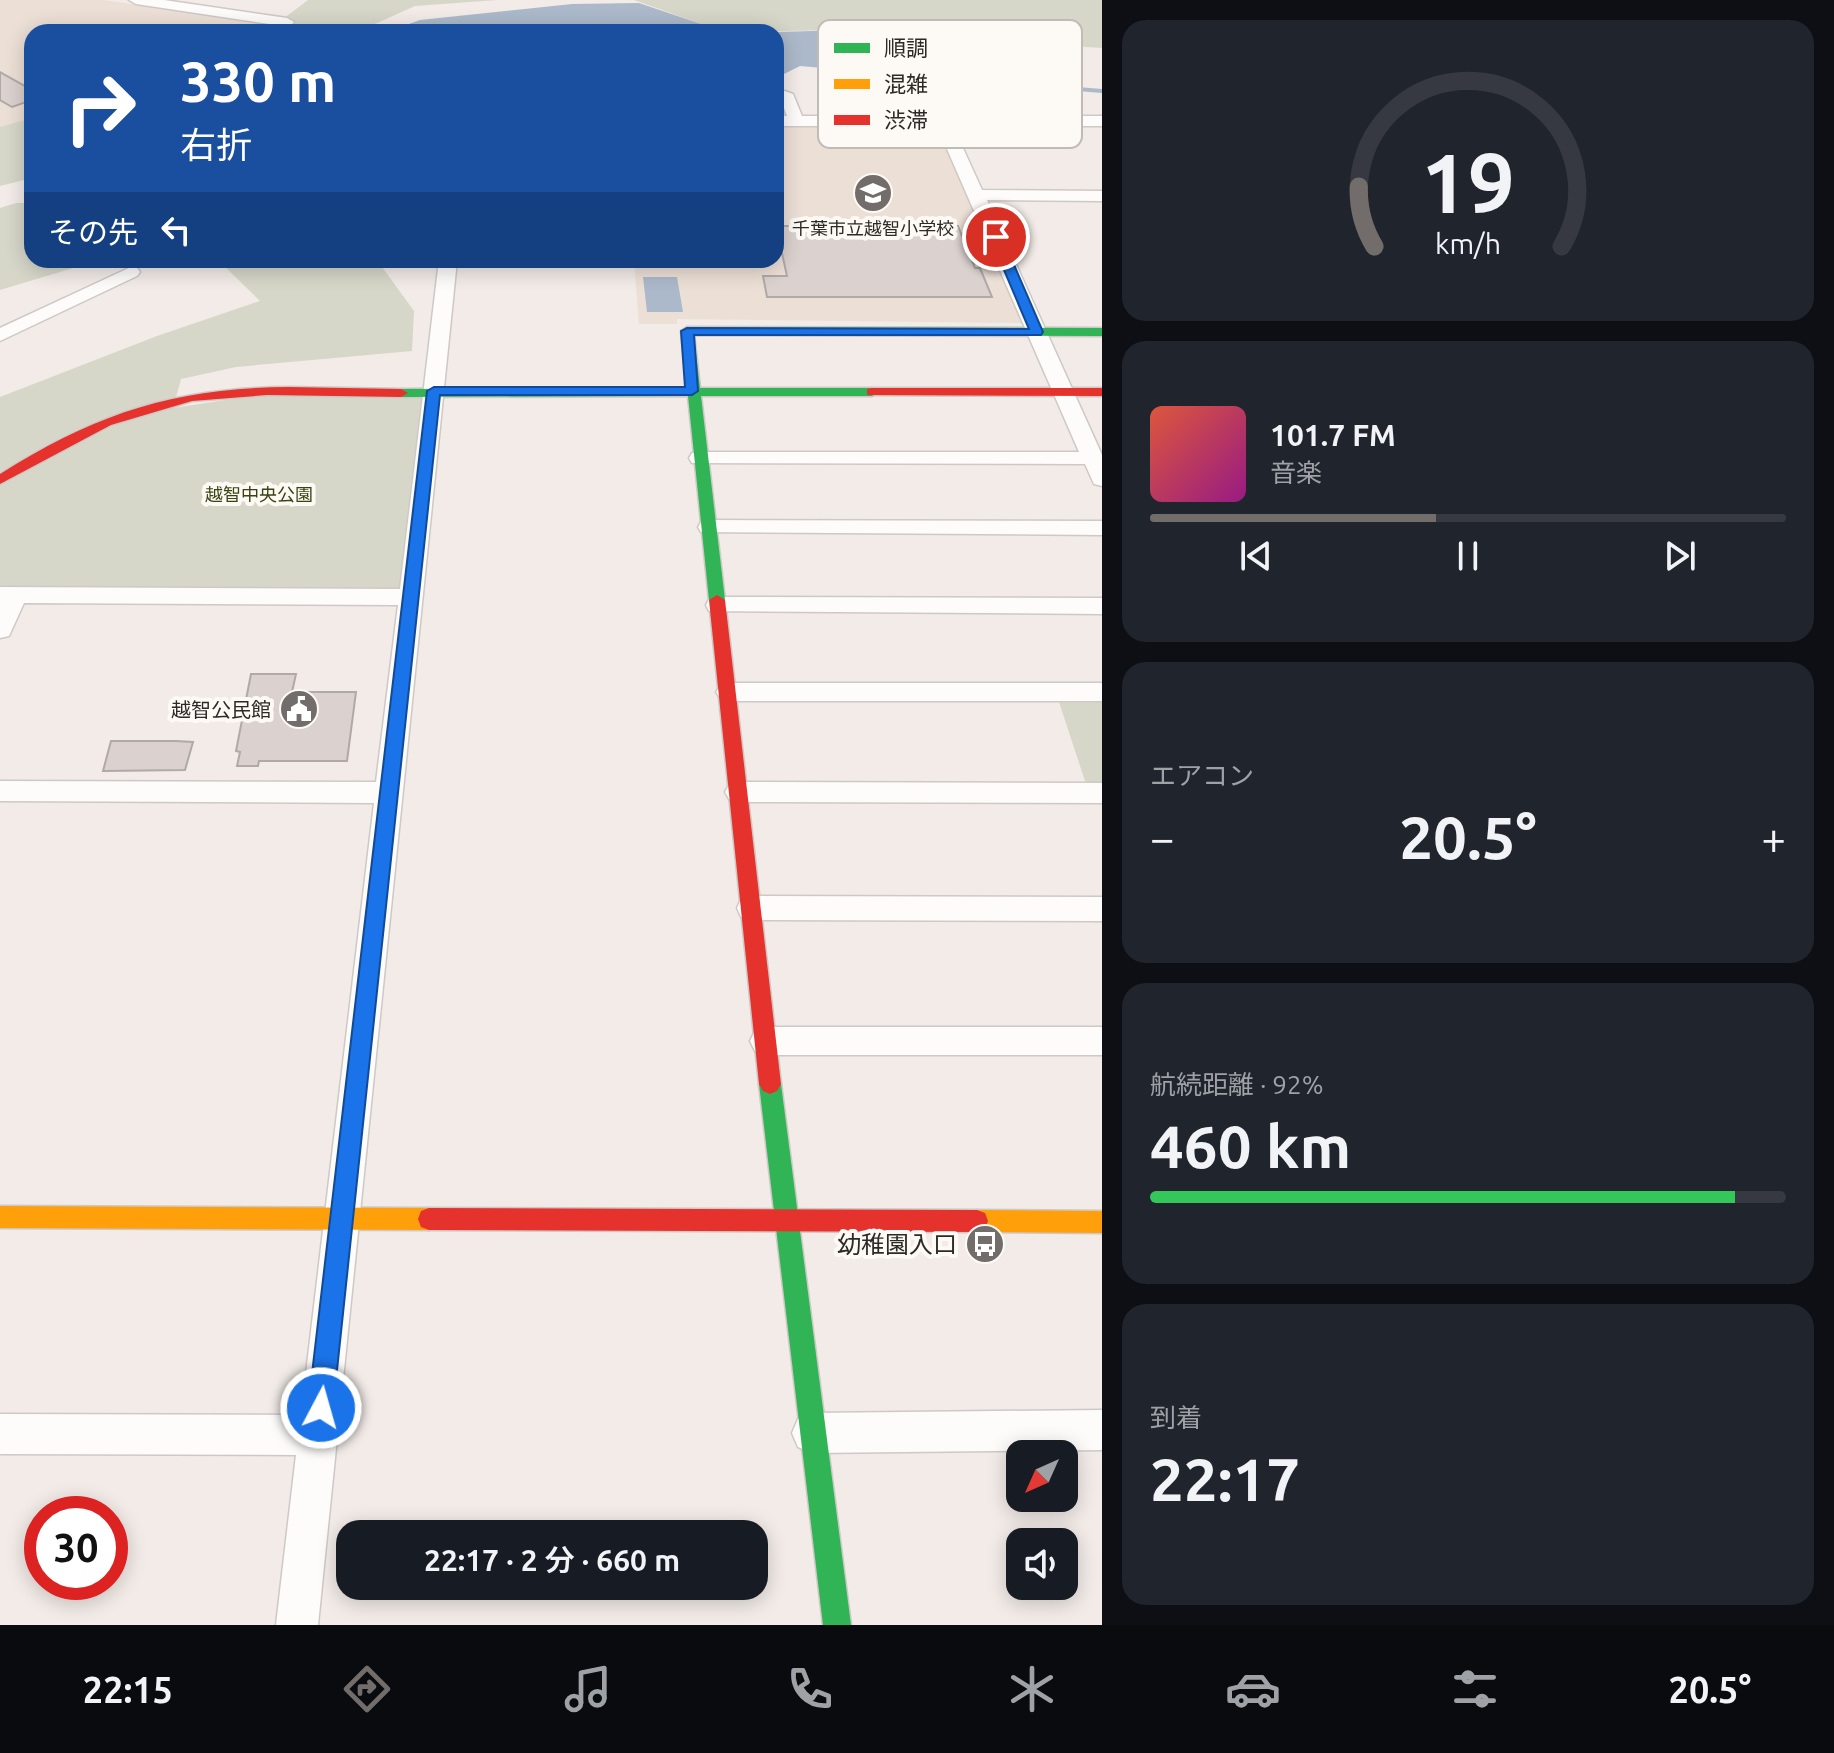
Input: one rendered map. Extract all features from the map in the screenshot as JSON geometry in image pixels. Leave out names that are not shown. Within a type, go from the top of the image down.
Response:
[{"type":"street","points":[[136,0],[287,22],[285,24]]},
{"type":"street","points":[[185,7],[212,0]]},
{"type":"street","points":[[784,96],[788,97],[796,121]]},
{"type":"street","points":[[784,121],[818,121]]},
{"type":"street","points":[[955,148],[1102,479]]},
{"type":"street","points":[[977,195],[1102,196]]},
{"type":"street","points":[[297,1625],[447,268]]},
{"type":"street","points":[[1,333],[131,272]]},
{"type":"street","points":[[837,1625],[785,1221],[687,331],[1102,332]]},
{"type":"street","points":[[0,480],[86,429],[136,411],[194,397],[249,390],[1102,392]]},
{"type":"street","points":[[700,458],[1093,458]]},
{"type":"street","points":[[709,527],[1102,528]]},
{"type":"street","points":[[0,630],[7,595],[411,597]]},
{"type":"street","points":[[718,605],[1102,606]]},
{"type":"street","points":[[729,692],[1102,692]]},
{"type":"street","points":[[0,791],[389,793]]},
{"type":"street","points":[[739,792],[1102,793]]},
{"type":"street","points":[[752,908],[1102,909]]},
{"type":"street","points":[[766,1041],[1102,1041]]},
{"type":"street","points":[[0,1217],[1102,1222]]},
{"type":"street","points":[[812,1433],[1102,1430]]},
{"type":"street","points":[[0,1434],[318,1435]]},
{"type":"shaded area","points":[[0,0],[103,0],[276,24],[24,24],[24,135],[0,139]]},
{"type":"shaded area","name":"千葉市立越智小学校","points":[[784,123],[818,124],[818,148],[951,148],[1025,323],[677,319],[677,324],[639,324],[635,268],[784,268]]},
{"type":"green space","points":[[308,0],[497,0],[415,6],[375,24],[276,24]]},
{"type":"green space","points":[[634,0],[1102,0],[1102,48],[1082,47],[1082,20],[818,20],[818,30],[784,31],[784,24],[701,24]]},
{"type":"green space","points":[[24,120],[24,180],[0,186],[0,127]]},
{"type":"green space","points":[[24,203],[24,268],[73,268],[0,290],[0,208]]},
{"type":"green space","name":"越智中央公園","points":[[226,268],[383,268],[414,311],[412,351],[236,367],[181,379],[173,408],[252,396],[427,396],[399,593],[0,590],[0,397],[157,336],[260,301]]},
{"type":"green space","points":[[1058,699],[1102,700],[1102,785],[1086,784]]},
{"type":"water","points":[[639,3],[701,24],[409,24],[420,20],[572,4]]},
{"type":"water","points":[[818,31],[818,68],[800,66],[784,74],[784,32]]},
{"type":"water","points":[[643,277],[677,277],[683,312],[647,312]]},
{"type":"building","points":[[0,72],[24,86],[24,103],[12,107],[0,100]]},
{"type":"building","points":[[784,226],[958,226],[975,268],[980,268],[992,297],[767,297],[763,276],[787,276]]},
{"type":"building","name":"越智公民館","points":[[251,674],[296,674],[292,692],[356,692],[347,761],[259,761],[258,766],[237,766],[240,752],[236,751]]},
{"type":"building","points":[[111,741],[193,742],[185,770],[103,771]]},
{"type":"waterway","points":[[1082,89],[1102,91]]},
{"type":"traffic: fast","points":[[717,600],[687,331],[1102,332]]},
{"type":"traffic: fast","points":[[401,393],[872,392]]},
{"type":"traffic: fast","points":[[770,1084],[837,1625]]},
{"type":"traffic: slow","points":[[0,1217],[429,1219]]},
{"type":"traffic: slow","points":[[977,1221],[1102,1222]]},
{"type":"traffic: jam","points":[[0,480],[78,435],[163,403],[222,393],[267,391],[401,393]]},
{"type":"traffic: jam","points":[[872,392],[1102,392]]},
{"type":"traffic: jam","points":[[717,600],[770,1084]]},
{"type":"traffic: jam","points":[[429,1219],[977,1221]]},
{"type":"place","name":"千葉市立越智小学校","points":[[873,193]]},
{"type":"place","name":"越智公民館","points":[[299,709]]},
{"type":"place","name":"幼稚園入口","points":[[985,1244]]},
{"type":"route","points":[[321,1408],[434,391],[692,391],[687,331],[1037,332],[996,237]]}]
